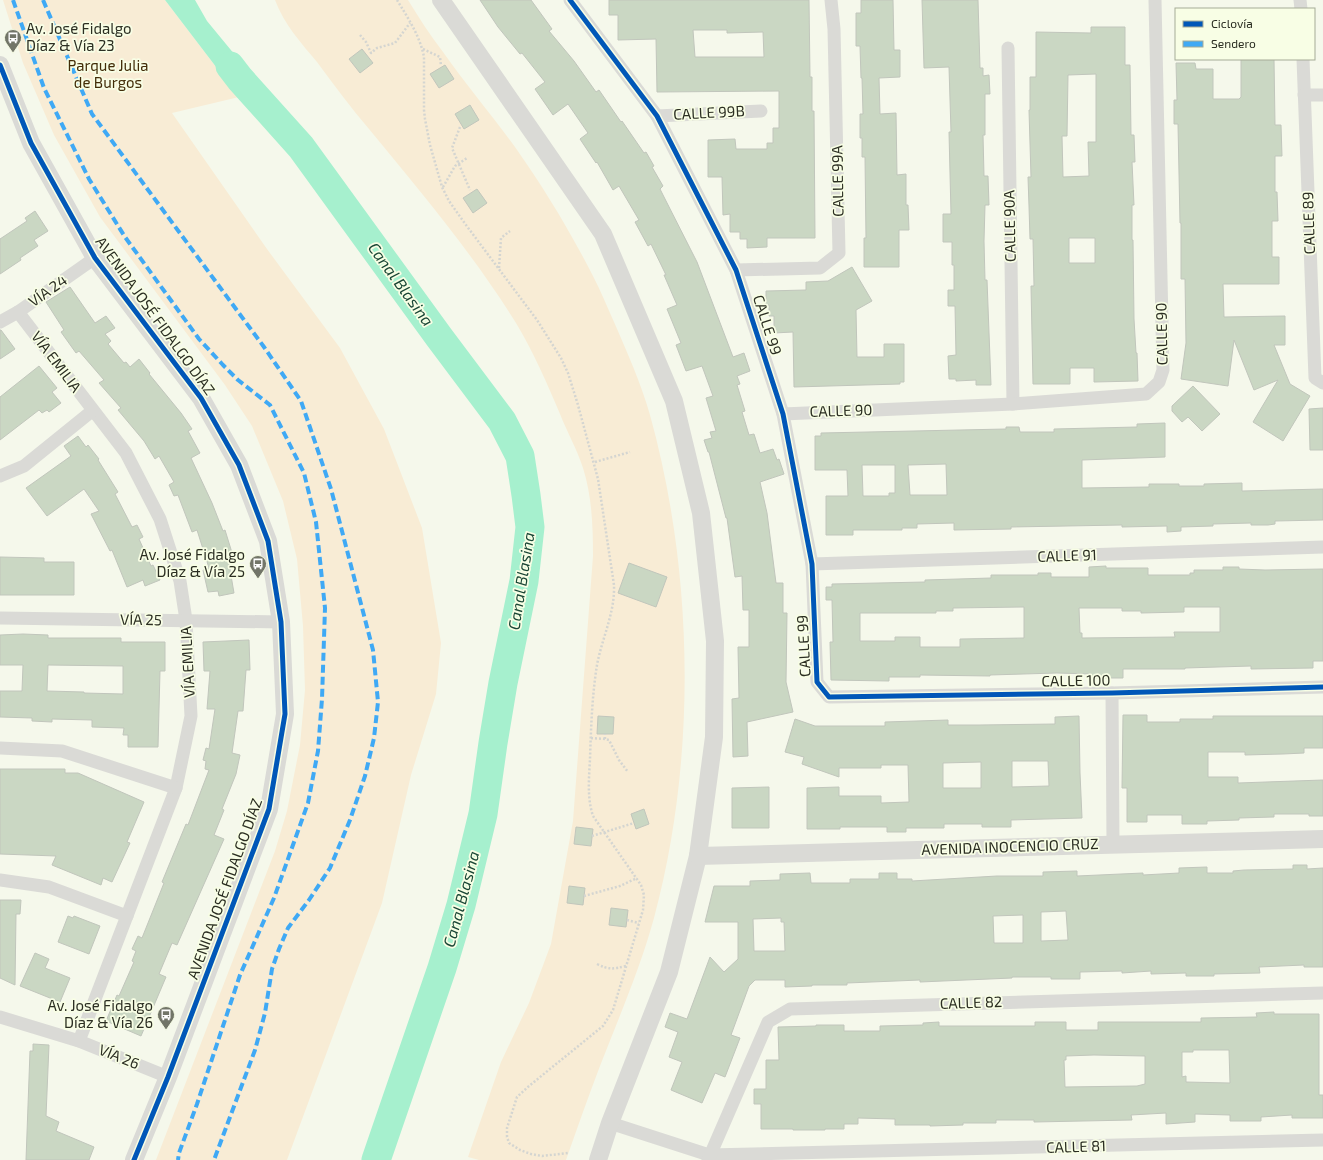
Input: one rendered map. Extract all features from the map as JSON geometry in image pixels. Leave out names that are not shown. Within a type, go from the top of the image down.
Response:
[{"type":"street","points":[[441,0],[603,234],[674,401],[701,513],[715,641],[714,737],[698,856],[669,972],[610,1123],[598,1160]]},
{"type":"street","name":"CALLE 99","points":[[570,0],[657,116],[736,270],[783,414],[812,564],[817,682],[830,696]]},
{"type":"street","name":"CALLE 99A","points":[[736,270],[820,268],[839,253],[834,29],[831,0]]},
{"type":"street","name":"CALLE 90","points":[[783,414],[1013,404],[1146,394],[1159,382],[1163,370],[1155,0]]},
{"type":"street","name":"CALLE 90A","points":[[1008,48],[1013,404]]},
{"type":"street","name":"CALLE 89","points":[[1303,60],[1315,378],[1323,383]]},
{"type":"street","name":"AVENIDA JOSÉ FIDALGO DÍAZ","points":[[0,65],[31,143],[95,258],[201,398],[239,465],[268,541],[281,622],[285,714],[269,809],[168,1077],[134,1160]]},
{"type":"street","points":[[1304,95],[1323,95]]},
{"type":"street","name":"CALLE 99B","points":[[657,116],[761,110]]},
{"type":"street","name":"VÍA 24","points":[[0,322],[18,312],[95,258]]},
{"type":"street","name":"VÍA EMILIA","points":[[18,312],[92,411],[126,453],[160,520],[180,581],[186,620],[190,716],[176,788],[80,1041]]},
{"type":"street","points":[[0,476],[24,466],[92,411]]},
{"type":"street","name":"CALLE 91","points":[[812,564],[1323,547]]},
{"type":"street","name":"VÍA 25","points":[[0,618],[281,622]]},
{"type":"street","name":"CALLE 100","points":[[830,696],[1323,687]]},
{"type":"street","name":"CALLE 100","points":[[1112,692],[1113,844]]},
{"type":"street","points":[[0,748],[62,751],[176,788]]},
{"type":"street","name":"AVENIDA INOCENCIO CRUZ","points":[[698,856],[1323,839]]},
{"type":"street","points":[[0,880],[49,887],[127,916]]},
{"type":"street","name":"CALLE 82","points":[[709,1158],[768,1022],[790,1009],[1323,993]]},
{"type":"street","name":"VÍA 26","points":[[0,1018],[80,1041],[168,1077]]},
{"type":"street","name":"CALLE 81","points":[[610,1123],[709,1158],[1323,1140]]},
{"type":"path","points":[[397,0],[410,23],[424,57],[424,114],[430,145],[442,187],[449,201],[466,225],[537,320],[561,358],[568,373],[595,462],[614,585],[612,612],[597,664],[591,738],[590,806],[593,816],[641,885],[644,895],[643,910],[613,1010],[607,1021],[592,1035],[528,1086],[517,1097],[507,1128],[507,1137],[515,1148],[531,1154],[542,1156],[568,1153]]},
{"type":"path","points":[[360,35],[366,42],[371,53],[377,48],[395,43],[410,23]]},
{"type":"path","points":[[422,49],[440,57],[441,66]]},
{"type":"path","points":[[460,126],[452,148],[470,190]]},
{"type":"path","points":[[442,187],[453,169],[467,158]]},
{"type":"path","points":[[499,268],[501,238],[510,231]]},
{"type":"path","points":[[595,462],[630,452]]},
{"type":"path","points":[[604,739],[605,734]]},
{"type":"path","points":[[591,738],[609,740],[619,760],[628,772]]},
{"type":"path","points":[[592,836],[634,823]]},
{"type":"path","points":[[584,896],[614,888],[637,878]]},
{"type":"path","points":[[627,920],[639,922]]},
{"type":"path","points":[[597,964],[607,969],[626,966]]},
{"type":"green space","name":"Parque Julia de Burgos","points":[[3,0],[165,0],[239,97],[172,113],[267,249],[340,348],[384,429],[422,528],[441,643],[436,694],[411,775],[382,903],[287,1160],[156,1160],[275,851],[287,811],[300,745],[305,690],[303,626],[297,559],[283,501],[252,426],[225,385],[100,217],[54,135],[23,63]]},
{"type":"green space","points":[[275,0],[408,0],[429,33],[515,147],[566,226],[601,293],[634,368],[650,415],[665,476],[675,538],[682,602],[685,666],[683,730],[678,794],[668,857],[654,918],[636,974],[566,1160],[479,1160],[468,1157],[501,1062],[529,1003],[551,944],[573,821],[593,556],[591,512],[586,479],[578,454],[540,367],[516,323],[482,272],[446,224],[293,33]]},
{"type":"shaded area","points":[[165,0],[195,0],[207,21],[268,95],[239,97]]},
{"type":"building","points":[[480,0],[531,0],[552,29],[549,31],[574,61],[596,92],[599,90],[644,153],[646,152],[654,166],[652,167],[663,186],[660,189],[697,262],[733,357],[744,353],[750,371],[737,376],[740,384],[737,385],[745,411],[742,412],[749,435],[754,434],[760,453],[773,449],[777,460],[779,459],[784,474],[760,482],[767,513],[776,583],[783,583],[783,613],[787,613],[786,682],[793,712],[747,722],[748,756],[733,757],[732,699],[739,698],[738,647],[749,647],[749,610],[743,610],[742,576],[735,577],[727,518],[709,452],[704,440],[712,438],[710,432],[716,431],[706,398],[713,396],[702,366],[686,371],[676,345],[681,343],[667,309],[677,305],[664,275],[666,275],[651,244],[648,246],[635,222],[639,220],[619,186],[613,190],[597,162],[596,163],[580,139],[588,133],[568,104],[553,115],[535,89],[545,82],[522,53],[520,54],[498,27]]},
{"type":"building","points":[[609,0],[809,0],[810,77],[812,77],[812,111],[814,111],[815,238],[767,238],[767,247],[747,248],[747,239],[740,239],[740,232],[730,232],[730,214],[723,215],[722,177],[708,177],[708,140],[735,139],[736,149],[767,149],[767,143],[773,143],[773,128],[779,128],[779,91],[657,92],[656,39],[618,40],[618,15],[609,15]],"holes":[[[693,30],[727,30],[727,33],[763,32],[764,57],[695,57]]]},
{"type":"building","points":[[861,0],[893,0],[894,50],[900,50],[900,77],[879,78],[880,114],[896,113],[897,175],[906,174],[906,205],[908,205],[909,230],[899,230],[899,267],[864,267],[864,238],[866,238],[865,157],[862,157],[862,138],[860,138],[860,114],[863,114],[860,46],[856,46],[856,13],[861,13]]},
{"type":"building","points":[[922,0],[978,0],[980,68],[983,68],[983,76],[989,75],[990,94],[985,94],[985,135],[983,135],[984,176],[988,176],[989,205],[985,205],[984,241],[991,385],[976,385],[976,380],[956,381],[956,379],[949,379],[948,356],[956,355],[955,306],[948,306],[948,290],[954,290],[952,242],[943,242],[943,214],[951,214],[949,67],[924,68]]},
{"type":"building","points":[[1091,27],[1125,27],[1125,65],[1130,65],[1131,135],[1134,135],[1135,162],[1132,162],[1134,205],[1132,205],[1132,240],[1134,319],[1138,381],[1094,382],[1094,368],[1070,368],[1070,384],[1033,384],[1031,286],[1034,286],[1033,239],[1030,239],[1028,177],[1031,177],[1029,110],[1030,77],[1036,77],[1036,32],[1091,33]],"holes":[[[1096,74],[1096,142],[1088,142],[1089,176],[1063,177],[1062,136],[1067,136],[1068,75]],[[1069,238],[1095,238],[1095,263],[1069,263]]]},
{"type":"building","points":[[362,49],[373,63],[360,73],[349,59]]},
{"type":"building","points":[[1241,60],[1274,60],[1275,125],[1281,125],[1282,156],[1275,156],[1275,192],[1277,192],[1278,221],[1272,221],[1272,257],[1279,257],[1279,284],[1223,284],[1224,317],[1285,316],[1285,345],[1274,345],[1290,384],[1310,396],[1283,441],[1253,422],[1278,380],[1254,390],[1234,340],[1228,386],[1181,379],[1186,343],[1185,279],[1181,279],[1178,124],[1174,124],[1174,100],[1177,100],[1176,63],[1195,63],[1196,69],[1213,69],[1213,99],[1239,99],[1241,97]]},
{"type":"building","points":[[445,65],[454,79],[439,88],[430,74]]},
{"type":"building","points":[[470,105],[479,120],[464,129],[455,114]]},
{"type":"building","points":[[477,189],[487,203],[473,213],[463,198]]},
{"type":"building","points":[[35,211],[48,231],[34,240],[38,246],[0,274],[0,239],[27,221],[25,218]]},
{"type":"building","points":[[852,267],[872,301],[856,310],[857,357],[884,357],[884,344],[904,344],[904,382],[900,382],[900,384],[794,387],[793,332],[774,333],[774,316],[769,316],[769,305],[766,305],[766,291],[806,290],[806,282],[828,281]]},
{"type":"building","points":[[70,287],[95,323],[106,316],[115,328],[105,334],[111,341],[108,344],[124,363],[126,362],[130,367],[139,359],[192,429],[188,431],[200,453],[191,458],[223,531],[225,530],[233,556],[228,558],[234,593],[219,596],[218,591],[208,592],[203,570],[209,568],[197,530],[192,532],[178,495],[174,496],[169,485],[174,482],[159,456],[155,459],[144,441],[118,410],[121,408],[99,383],[104,380],[79,351],[76,353],[61,332],[64,330],[46,302]]},
{"type":"building","points":[[0,330],[15,349],[0,359]]},
{"type":"building","points":[[39,366],[57,388],[52,392],[61,403],[49,412],[47,410],[42,413],[39,410],[0,440],[0,397]]},
{"type":"building","points":[[1193,386],[1220,414],[1202,431],[1188,417],[1182,422],[1172,411],[1172,406]]},
{"type":"building","points":[[1323,408],[1323,450],[1310,450],[1309,409]]},
{"type":"building","points":[[1165,423],[1165,457],[1082,460],[1082,488],[1149,487],[1149,484],[1204,486],[1204,484],[1242,483],[1242,491],[1323,489],[1323,520],[1275,521],[1275,524],[1268,525],[1251,525],[1251,523],[1213,524],[1213,526],[1181,527],[1181,531],[1167,532],[1167,526],[1122,527],[1122,525],[1011,527],[1011,529],[954,530],[954,523],[917,524],[917,528],[902,528],[902,530],[853,530],[853,535],[826,535],[826,496],[848,496],[847,470],[815,470],[815,436],[821,436],[821,433],[1006,429],[1006,427],[1019,427],[1020,432],[1054,432],[1054,429],[1137,427],[1137,424]],"holes":[[[946,464],[947,495],[910,495],[908,465]],[[862,465],[895,465],[895,493],[889,493],[889,496],[863,496]]]},
{"type":"building","points":[[78,436],[86,447],[88,445],[99,459],[98,460],[118,492],[115,494],[132,527],[137,525],[143,537],[139,539],[151,566],[153,565],[160,580],[145,586],[143,580],[127,587],[112,550],[110,551],[91,514],[99,511],[84,489],[47,516],[26,488],[71,456],[64,446]]},
{"type":"building","points":[[0,557],[44,558],[44,562],[74,562],[74,595],[0,595]]},
{"type":"building","points":[[629,563],[667,577],[656,607],[618,593]]},
{"type":"building","points":[[1106,566],[1106,568],[1148,568],[1148,575],[1190,575],[1190,573],[1194,573],[1194,570],[1223,570],[1223,567],[1265,570],[1323,569],[1323,661],[1313,661],[1313,668],[1251,669],[1251,666],[1185,669],[1123,669],[1123,678],[1091,678],[1091,674],[1057,673],[990,676],[920,675],[920,677],[889,677],[889,681],[831,680],[830,642],[833,642],[832,600],[826,600],[826,587],[832,587],[832,584],[925,582],[925,580],[991,578],[991,575],[1038,575],[1038,573],[1051,573],[1051,577],[1089,577],[1089,567]],"holes":[[[1024,607],[1024,638],[960,639],[960,647],[920,647],[920,637],[895,637],[895,641],[860,641],[860,613],[936,613],[936,611],[953,611],[953,608]],[[1184,607],[1220,607],[1220,632],[1174,632],[1175,637],[1082,638],[1082,633],[1080,633],[1079,608],[1122,608],[1122,611],[1141,611],[1141,613],[1184,612]]]},
{"type":"building","points":[[0,635],[48,635],[48,638],[121,638],[121,642],[165,642],[165,671],[160,671],[158,747],[128,747],[128,735],[123,735],[124,728],[92,727],[92,720],[52,719],[52,722],[32,721],[32,718],[0,717],[0,691],[22,691],[23,665],[0,665]],"holes":[[[48,665],[123,666],[123,694],[47,691]]]},
{"type":"building","points":[[249,640],[250,670],[246,670],[243,711],[238,711],[232,753],[240,755],[236,774],[222,809],[224,810],[214,835],[224,839],[177,945],[172,943],[159,974],[166,977],[141,1036],[106,1021],[117,995],[119,996],[134,962],[132,961],[136,951],[132,949],[138,936],[142,938],[164,883],[162,882],[186,824],[188,825],[209,770],[205,769],[206,761],[203,760],[206,748],[209,749],[215,709],[207,709],[210,671],[204,671],[203,642]]},
{"type":"building","points":[[1123,715],[1147,715],[1147,722],[1180,722],[1180,719],[1213,719],[1213,716],[1323,716],[1323,748],[1304,748],[1304,753],[1283,754],[1245,755],[1245,752],[1208,752],[1208,777],[1238,777],[1238,783],[1323,780],[1323,816],[1309,816],[1309,814],[1274,814],[1274,817],[1207,821],[1207,824],[1182,824],[1182,815],[1147,815],[1147,822],[1127,822],[1127,788],[1122,788]]},
{"type":"building","points":[[598,716],[614,717],[613,734],[597,734]]},
{"type":"building","points":[[1079,716],[1082,818],[1011,820],[1011,827],[982,827],[982,824],[944,824],[944,828],[906,828],[906,832],[887,832],[887,827],[807,829],[807,788],[839,787],[839,796],[881,796],[881,803],[909,802],[908,765],[881,765],[881,768],[839,768],[839,777],[802,764],[804,757],[785,752],[795,719],[815,726],[885,726],[885,722],[948,720],[948,725],[1055,724],[1055,717]],"holes":[[[1012,761],[1048,761],[1049,786],[1012,787]],[[981,762],[981,788],[943,788],[943,763]]]},
{"type":"building","points":[[0,769],[65,769],[65,773],[78,773],[144,802],[127,842],[130,843],[112,882],[103,878],[101,885],[52,865],[56,856],[0,854]]},
{"type":"building","points":[[769,787],[769,828],[732,828],[732,788]]},
{"type":"building","points":[[644,809],[649,824],[636,829],[631,814]]},
{"type":"building","points":[[576,827],[593,829],[591,846],[574,844]]},
{"type":"building","points":[[1293,865],[1307,865],[1307,869],[1323,868],[1323,967],[1304,967],[1304,965],[1259,967],[1260,973],[1214,974],[1214,976],[1186,976],[1186,973],[1151,974],[1151,971],[1122,973],[1122,971],[1080,972],[1080,979],[1012,977],[920,982],[920,980],[847,983],[847,985],[785,987],[785,980],[755,980],[749,986],[731,1035],[740,1038],[725,1077],[715,1073],[702,1103],[671,1090],[682,1062],[669,1057],[678,1032],[665,1027],[670,1013],[687,1019],[710,957],[724,972],[738,959],[738,922],[705,922],[714,886],[750,886],[750,881],[780,880],[780,874],[810,873],[811,883],[850,883],[850,879],[879,879],[879,873],[897,873],[897,879],[912,879],[912,881],[997,876],[1043,876],[1043,872],[1077,871],[1077,876],[1179,873],[1179,868],[1207,867],[1207,873],[1233,873],[1233,871],[1244,870],[1293,869]],"holes":[[[1066,911],[1068,940],[1041,941],[1041,912]],[[1023,915],[1023,943],[994,943],[993,916]],[[781,918],[781,922],[784,922],[785,951],[754,951],[753,919]]]},
{"type":"building","points":[[569,886],[585,888],[583,905],[567,903]]},
{"type":"building","points":[[0,900],[21,900],[20,914],[16,914],[15,985],[0,978]]},
{"type":"building","points":[[611,908],[628,910],[626,927],[609,925]]},
{"type":"building","points":[[68,916],[73,918],[74,916],[100,926],[89,954],[58,942]]},
{"type":"building","points":[[35,953],[49,959],[45,968],[70,978],[60,1002],[20,986]]},
{"type":"building","points":[[1274,1012],[1274,1014],[1319,1014],[1319,1095],[1323,1095],[1323,1118],[1292,1118],[1292,1115],[1261,1117],[1261,1121],[1230,1121],[1230,1115],[1195,1114],[1195,1122],[1166,1124],[1166,1113],[1131,1115],[1132,1120],[1034,1122],[1034,1120],[996,1120],[996,1123],[963,1123],[963,1125],[930,1126],[895,1125],[895,1119],[858,1118],[858,1124],[844,1124],[844,1129],[793,1130],[761,1129],[761,1104],[754,1104],[754,1089],[766,1089],[766,1060],[779,1060],[778,1027],[844,1025],[844,1031],[880,1031],[880,1026],[923,1025],[923,1023],[939,1022],[939,1026],[1035,1026],[1035,1022],[1066,1022],[1066,1030],[1098,1030],[1098,1022],[1201,1022],[1201,1018],[1257,1017],[1256,1013]],"holes":[[[1193,1050],[1229,1050],[1230,1083],[1186,1082],[1186,1076],[1182,1077],[1182,1052],[1193,1052]],[[1066,1056],[1145,1056],[1145,1084],[1137,1086],[1065,1087],[1064,1060],[1066,1060]]]},
{"type":"building","points":[[33,1044],[49,1045],[46,1116],[59,1122],[56,1131],[94,1147],[89,1160],[26,1160],[30,1051],[33,1051]]},
{"type":"waterway","name":"Canal Blasina","points":[[230,66],[301,147],[502,421],[520,456],[526,495],[530,527],[524,581],[503,683],[483,814],[461,905],[442,968],[376,1160]]},
{"type":"marked path","points":[[13,0],[44,88],[89,179],[125,237],[199,339],[238,380],[270,405],[304,473],[316,522],[325,608],[322,699],[318,751],[308,803],[274,898],[240,975],[179,1153],[178,1160]]},
{"type":"marked path","points":[[43,0],[92,114],[264,347],[301,401],[331,489],[373,650],[378,702],[374,738],[365,776],[350,820],[330,868],[288,928],[279,949],[272,969],[265,1013],[255,1050],[214,1160]]},
{"type":"cycle path","points":[[570,0],[657,116],[736,270],[783,414],[812,564],[817,682],[829,697],[1112,693],[1323,687]]},
{"type":"cycle path","points":[[0,65],[31,143],[95,258],[201,398],[239,465],[268,541],[281,622],[285,714],[269,809],[168,1077],[134,1160]]},
{"type":"place","name":"Av. José Fidalgo Díaz & Vía 23","points":[[13,53]]},
{"type":"place","name":"Av. José Fidalgo Díaz & Vía 25","points":[[258,579]]},
{"type":"place","name":"Av. José Fidalgo Díaz & Vía 26","points":[[166,1030]]}]
